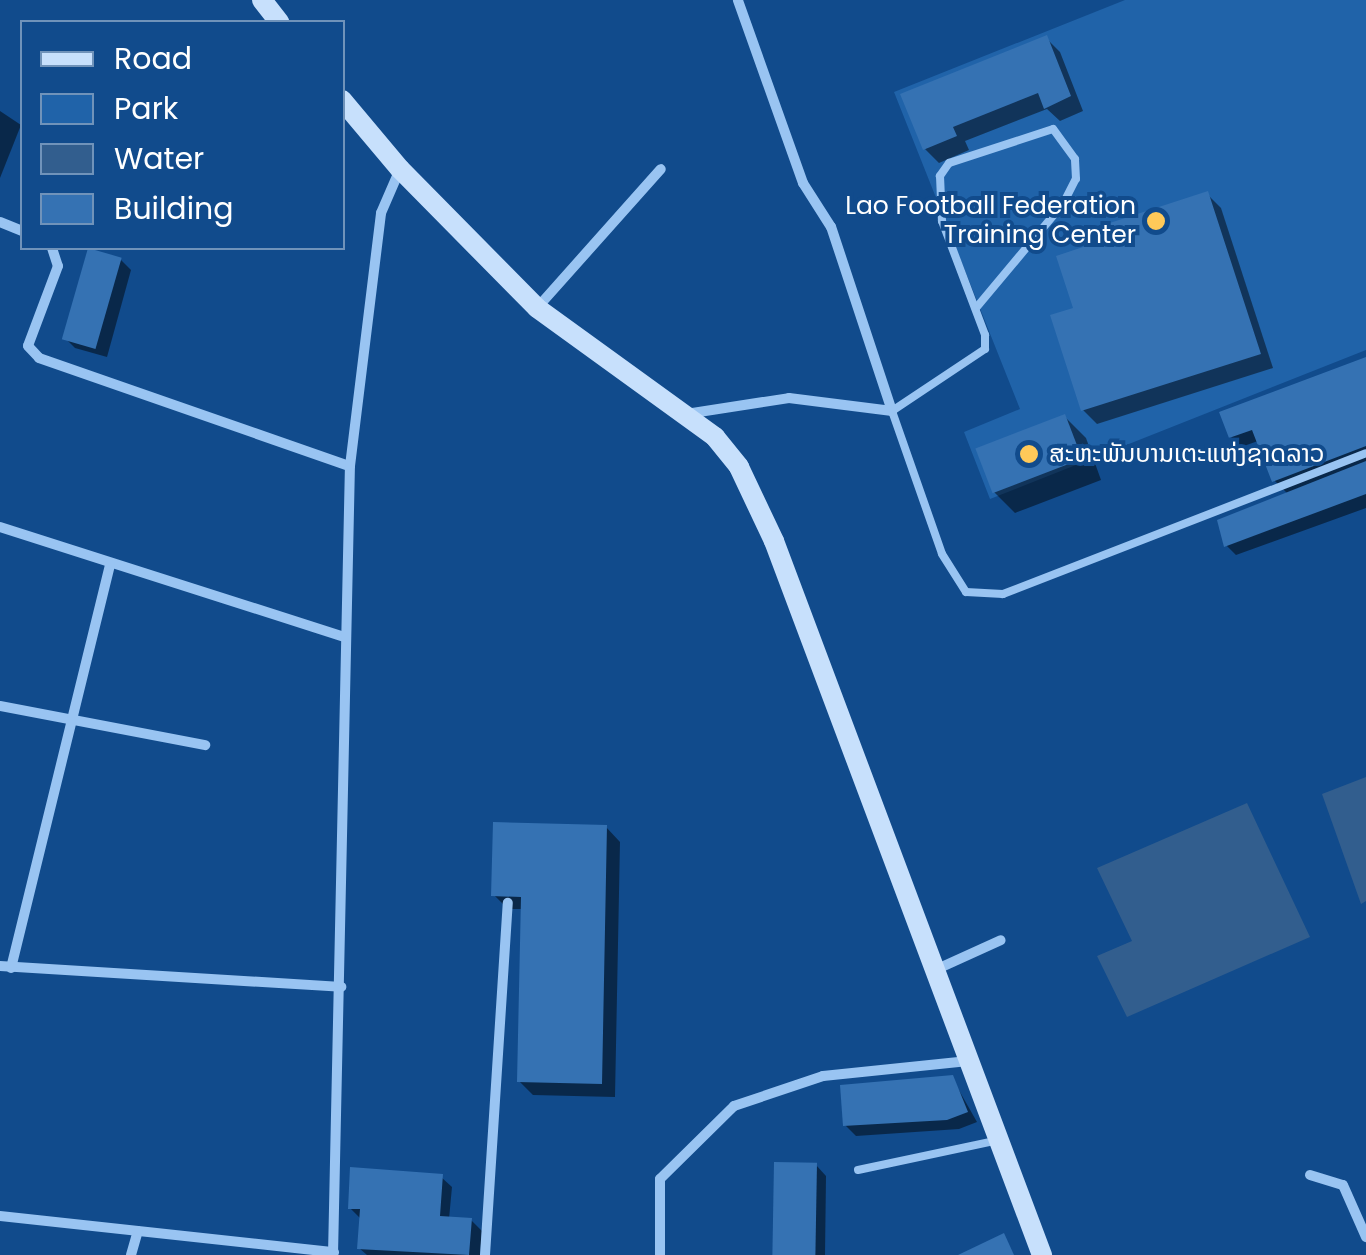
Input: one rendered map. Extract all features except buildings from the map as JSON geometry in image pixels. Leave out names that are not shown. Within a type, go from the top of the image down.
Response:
[{"type":"street","points":[[262,0],[277,20]]},
{"type":"street","points":[[684,415],[788,398],[892,411],[831,227],[803,183],[738,0]]},
{"type":"street","points":[[345,104],[400,170],[537,308],[684,415],[739,467],[774,541],[1042,1255]]},
{"type":"street","points":[[537,308],[661,169]]},
{"type":"street","points":[[0,1216],[334,1253],[341,986],[342,636],[350,466],[381,213],[400,170]]},
{"type":"street","points":[[53,250],[58,266],[28,346],[39,358],[350,466]]},
{"type":"street","points":[[0,527],[342,636]]},
{"type":"street","points":[[110,565],[6,967],[341,986]]},
{"type":"street","points":[[0,706],[205,746]]},
{"type":"street","points":[[485,1255],[508,903]]},
{"type":"street","points":[[935,970],[1001,940]]},
{"type":"street","points":[[660,1255],[660,1179],[734,1106],[823,1076],[969,1061]]},
{"type":"street","points":[[1310,1174],[1343,1184],[1366,1237]]},
{"type":"street","points":[[132,1255],[138,1231]]},
{"type":"lane","points":[[976,308],[1063,204],[1076,178],[1075,158],[1054,129],[949,163],[940,176],[942,221],[976,308],[985,349],[892,411],[954,581],[980,598],[1366,453]]},
{"type":"lane","points":[[858,1170],[999,1140]]},
{"type":"green space","name":"Lao Football Federation Training Center","points":[[1125,0],[1366,0],[1366,350],[990,499],[964,432],[1020,409],[894,92]]},
{"type":"water","points":[[1366,777],[1366,901],[1361,904],[1322,794]]},
{"type":"water","points":[[1247,803],[1310,937],[1127,1017],[1097,956],[1132,941],[1097,868]]},
{"type":"place","name":"Lao Football Federation Training Center","points":[[1156,221]]},
{"type":"place","name":"ສະຫະພັນບານເຕະແຫ່ງຊາດລາວ","points":[[1029,454]]}]
